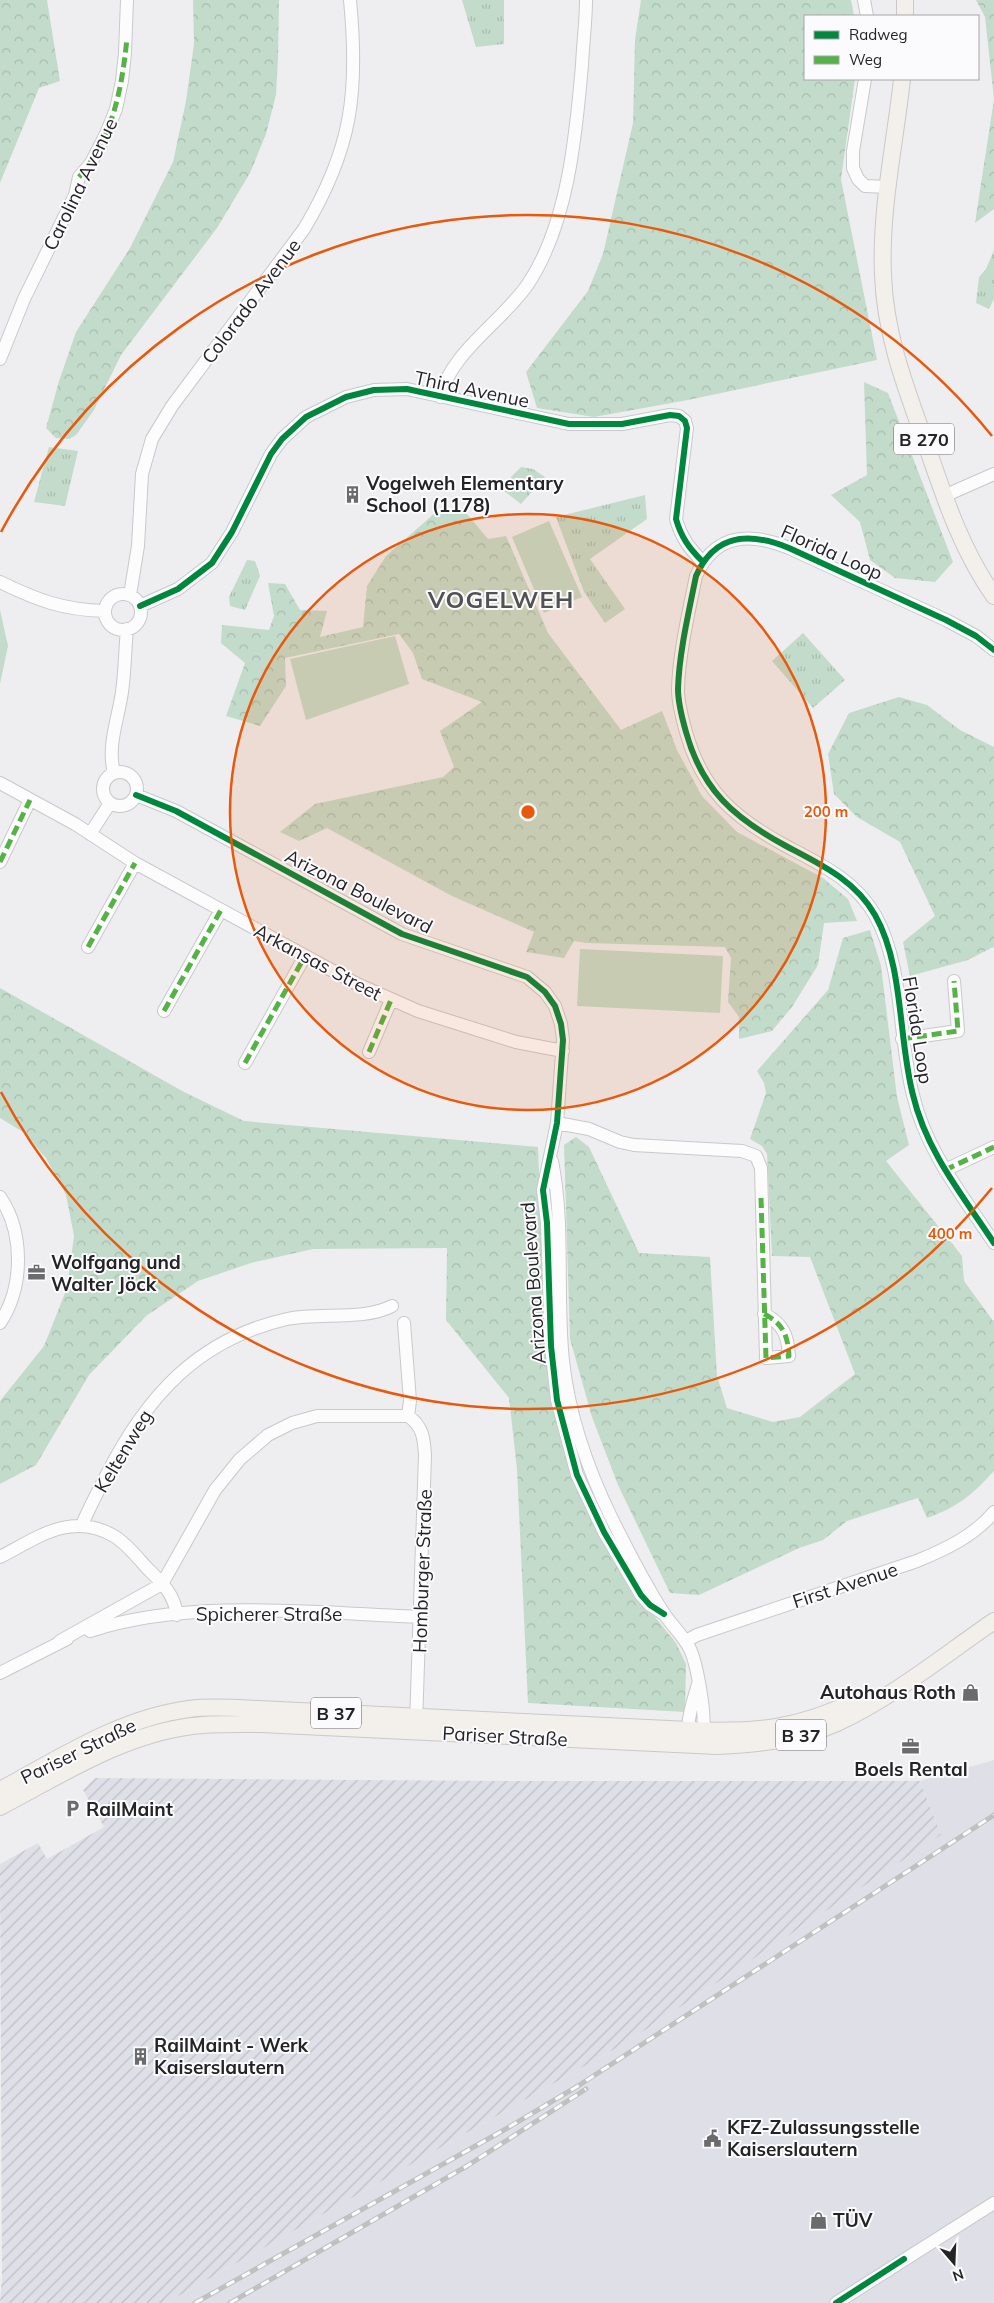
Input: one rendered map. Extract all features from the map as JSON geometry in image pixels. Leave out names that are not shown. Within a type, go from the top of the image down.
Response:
[{"type":"main road","points":[[905,0],[905,15]]},
{"type":"main road","name":"B 270","points":[[902,80],[884,220],[882,274],[884,304],[890,337],[944,496],[971,559],[994,596]]},
{"type":"main road","name":"Pariser Straße","points":[[0,1807],[112,1748],[151,1735],[192,1726],[261,1724],[416,1725],[695,1735],[771,1729],[830,1713],[858,1700],[895,1678],[994,1610]]},
{"type":"main road","name":"Pariser Straße","points":[[695,1735],[752,1745],[773,1742],[835,1724],[864,1709],[900,1686],[994,1622]]},
{"type":"main road","name":"Pariser Straße","points":[[0,1790],[107,1733],[145,1719],[189,1709],[231,1708],[416,1725]]},
{"type":"street","name":"Carolina Avenue","points":[[0,359],[24,299],[75,195],[79,176],[90,164],[106,134],[116,108],[124,63],[127,0]]},
{"type":"street","name":"Colorado Avenue","points":[[130,595],[138,546],[142,474],[152,439],[172,406],[304,229],[337,166],[352,98],[353,58],[350,0]]},
{"type":"street","points":[[440,397],[443,385],[458,361],[499,319],[528,283],[538,267],[553,232],[564,192],[574,139],[586,0]]},
{"type":"street","points":[[864,0],[867,15]]},
{"type":"street","points":[[865,80],[853,151],[853,168],[860,183],[869,187],[889,187]]},
{"type":"street","points":[[869,187],[879,202],[884,220]]},
{"type":"street","name":"Third Avenue","points":[[140,606],[178,589],[212,563],[228,539],[271,454],[282,439],[306,418],[340,400],[374,390],[407,389],[540,419],[585,426],[622,424],[670,415],[679,416],[687,428],[676,519],[680,533],[687,545],[702,561]]},
{"type":"street","points":[[944,496],[994,474]]},
{"type":"street","name":"Florida Loop","points":[[994,650],[976,636],[946,620],[771,541],[753,537],[737,538],[716,549],[702,561],[696,576],[678,690],[683,722],[697,762],[718,797],[751,825],[840,876],[855,888],[876,916],[891,957],[902,1039],[919,1119],[927,1139],[945,1170],[994,1243]]},
{"type":"street","points":[[0,582],[45,603],[83,611],[105,611]]},
{"type":"street","points":[[118,595],[130,595],[140,606],[138,621],[127,629],[121,630],[111,625],[106,616],[105,611],[109,600],[118,595]]},
{"type":"street","points":[[114,773],[111,742],[122,690],[127,629]]},
{"type":"street","points":[[125,772],[137,784],[136,795],[131,802],[123,806],[110,803],[104,796],[103,787],[106,779],[114,773],[125,772]]},
{"type":"street","name":"Arkansas Street","points":[[0,783],[90,834],[135,863],[305,956],[391,1000],[502,1038],[563,1052]]},
{"type":"street","name":"Arizona Boulevard","points":[[136,795],[176,811],[402,934],[527,977],[539,986],[555,1006],[561,1024],[563,1052],[558,1123],[542,1190],[547,1223],[551,1346],[557,1400],[565,1434],[581,1483],[604,1532],[641,1595],[650,1605],[664,1614]]},
{"type":"street","points":[[0,862],[30,800]]},
{"type":"street","points":[[90,834],[110,803]]},
{"type":"street","points":[[88,947],[135,863]]},
{"type":"street","points":[[164,1011],[221,910]]},
{"type":"street","points":[[245,1063],[305,956]]},
{"type":"street","points":[[902,1039],[958,1031],[954,981]]},
{"type":"street","points":[[369,1052],[391,1000]]},
{"type":"street","points":[[558,1123],[589,1129],[620,1142],[634,1145],[742,1151],[756,1156],[760,1160],[761,1168],[764,1314]]},
{"type":"street","points":[[945,1170],[994,1147]]},
{"type":"street","name":"Arizona Boulevard","points":[[551,1156],[558,1191],[563,1359],[567,1391],[592,1473],[611,1517],[630,1555],[664,1614],[686,1641],[694,1661],[698,1684],[691,1707],[695,1735]]},
{"type":"street","points":[[0,1197],[14,1229],[18,1257],[14,1291],[10,1305],[0,1323]]},
{"type":"street","name":"Keltenweg","points":[[82,1525],[128,1435],[156,1396],[189,1365],[233,1338],[287,1319],[373,1313],[392,1306]]},
{"type":"street","points":[[162,1584],[215,1490],[240,1459],[268,1435],[292,1423],[317,1416],[408,1416],[410,1401],[404,1323]]},
{"type":"street","name":"Homburger Straße","points":[[408,1416],[419,1427],[425,1442],[421,1617],[416,1725]]},
{"type":"street","points":[[565,1434],[574,1433],[580,1437]]},
{"type":"street","name":"First Avenue","points":[[686,1641],[697,1635],[918,1561],[944,1550],[969,1535],[994,1512]]},
{"type":"street","points":[[0,1557],[55,1529],[82,1525],[114,1536],[170,1591],[177,1615]]},
{"type":"street","name":"Spicherer Straße","points":[[0,1673],[60,1642],[162,1584]]},
{"type":"street","name":"Spicherer Straße","points":[[60,1642],[125,1622],[236,1610],[421,1617]]},
{"type":"street","points":[[839,2302],[994,2203]]},
{"type":"shaded area","points":[[994,1760],[994,2303],[166,2303],[627,2042],[941,1835],[920,1781]]},
{"type":"shaded area","name":"RailMaint - Werk Kaiserslautern","points":[[95,1778],[920,1781],[941,1835],[627,2042],[166,2303],[0,2303],[2,2276],[0,1864],[38,1843],[47,1859],[104,1827],[83,1790]]},
{"type":"green space","points":[[0,0],[47,0],[60,81],[39,88],[0,183]]},
{"type":"green space","points":[[193,0],[279,0],[276,95],[266,134],[250,173],[217,228],[121,355],[94,410],[76,435],[69,439],[56,438],[46,428],[59,381],[76,332],[130,248],[173,162],[186,101],[194,44]]},
{"type":"green space","points":[[462,0],[504,0],[504,44],[476,47]]},
{"type":"green space","points":[[641,0],[851,0],[854,15],[804,15],[804,80],[855,80],[841,179],[877,360],[688,400],[594,417],[537,408],[526,372],[588,291],[603,254],[633,123],[635,40]]},
{"type":"green space","points":[[976,0],[994,0],[994,99],[985,17]]},
{"type":"green space","points":[[994,99],[994,209],[975,223]]},
{"type":"green space","points":[[994,250],[994,299],[989,309],[976,303],[979,277],[986,269]]},
{"type":"green space","points":[[864,382],[888,393],[953,562],[935,582],[895,578],[870,560],[860,522],[831,495],[867,475]]},
{"type":"green space","points":[[49,447],[78,451],[65,506],[34,502]]},
{"type":"green space","points":[[521,467],[533,469],[545,477],[521,504],[500,488]]},
{"type":"green space","points":[[645,495],[647,519],[590,559],[625,609],[605,623],[584,592],[556,517]]},
{"type":"green space","points":[[462,508],[488,539],[506,536],[548,633],[621,730],[662,711],[677,750],[702,796],[737,832],[823,878],[848,899],[857,921],[824,923],[818,965],[792,1007],[772,1031],[739,1039],[739,1017],[728,1002],[731,958],[725,947],[586,943],[574,941],[564,958],[526,952],[534,932],[452,896],[327,828],[299,841],[280,832],[315,804],[443,777],[454,767],[440,731],[482,702],[422,679],[413,653],[399,634],[285,658],[286,686],[260,726],[226,716],[245,663],[221,643],[222,625],[269,630],[274,616],[268,583],[285,584],[300,610],[327,611],[320,637],[363,627],[367,586],[386,556],[436,512]]},
{"type":"green space","points":[[549,521],[582,597],[544,613],[512,537]]},
{"type":"green space","points":[[247,560],[255,561],[260,576],[245,610],[230,606],[229,597]]},
{"type":"green space","points":[[0,610],[8,646],[0,684]]},
{"type":"green space","points":[[803,633],[845,680],[813,708],[772,661]]},
{"type":"green space","points":[[395,636],[409,684],[306,720],[290,659]]},
{"type":"green space","points":[[899,697],[927,705],[960,730],[994,747],[994,949],[993,947],[968,960],[910,976],[903,942],[935,916],[900,842],[857,817],[834,794],[828,754],[849,713]]},
{"type":"green space","points":[[870,930],[881,966],[897,1097],[909,1145],[886,1161],[962,1256],[964,1281],[994,1322],[994,1471],[979,1487],[956,1505],[927,1518],[918,1498],[847,1521],[823,1540],[799,1548],[699,1595],[670,1593],[618,1485],[592,1417],[570,1339],[564,1145],[576,1137],[589,1147],[639,1253],[710,1257],[717,1376],[727,1408],[773,1422],[800,1417],[855,1374],[810,1257],[772,1256],[767,1154],[762,1146],[750,1139],[766,1093],[764,1083],[757,1071],[828,990],[843,938]]},
{"type":"green space","points":[[580,949],[723,956],[720,1013],[577,1006]]},
{"type":"green space","points":[[0,988],[184,1092],[244,1121],[538,1147],[545,1336],[572,1468],[634,1591],[676,1643],[686,1664],[685,1712],[528,1703],[517,1469],[509,1398],[446,1320],[447,1248],[313,1249],[251,1263],[198,1281],[146,1316],[89,1375],[36,1465],[0,1484],[0,1401],[44,1346],[67,1288],[74,1236],[66,1195],[46,1158],[23,1132],[0,1118]]},
{"type":"railway","points":[[195,2303],[504,2130],[578,2086],[994,1815]]},
{"type":"railway","points":[[230,2303],[467,2166],[586,2089]]},
{"type":"marked path","points":[[79,177],[91,162],[100,146],[114,112],[119,94],[127,38]]},
{"type":"marked path","points":[[0,862],[30,800]]},
{"type":"marked path","points":[[88,947],[135,863]]},
{"type":"marked path","points":[[164,1011],[221,910]]},
{"type":"marked path","points":[[245,1063],[305,956]]},
{"type":"marked path","points":[[902,1039],[958,1031],[954,981]]},
{"type":"marked path","points":[[369,1052],[391,1000]]},
{"type":"marked path","points":[[945,1170],[994,1147]]},
{"type":"marked path","points":[[761,1198],[766,1358],[789,1356],[786,1336],[780,1326],[776,1322],[770,1318],[764,1314]]},
{"type":"cycle path","points":[[140,606],[178,589],[212,563],[232,532],[271,454],[282,439],[306,417],[346,397],[374,390],[407,389],[569,424],[622,424],[670,415],[679,416],[685,421],[687,428],[676,519],[686,542],[702,561]]},
{"type":"cycle path","points":[[994,650],[976,636],[946,620],[789,548],[775,543],[747,538],[723,544],[713,551],[696,576],[682,647],[678,689],[682,716],[693,752],[701,770],[723,800],[751,825],[836,874],[857,892],[875,915],[884,935],[896,979],[908,1073],[919,1116],[936,1154],[994,1243]]},
{"type":"cycle path","points":[[136,795],[176,811],[402,934],[527,977],[545,992],[555,1006],[561,1024],[563,1040],[557,1123],[543,1190],[547,1223],[551,1346],[557,1400],[577,1475],[604,1532],[641,1595],[650,1605],[664,1614]]},
{"type":"cycle path","points":[[836,2303],[904,2259]]},
{"type":"place","name":"Vogelweh Elementary School (1178)","points":[[352,494]]},
{"type":"place","name":"Wolfgang und Walter Jöck","points":[[37,1273]]},
{"type":"place","name":"Autohaus Roth","points":[[970,1692]]},
{"type":"place","name":"Boels Rental","points":[[911,1746]]},
{"type":"place","name":"RailMaint","points":[[72,1809]]},
{"type":"place","name":"RailMaint - Werk Kaiserslautern","points":[[140,2056]]},
{"type":"place","name":"KFZ-Zulassungsstelle Kaiserslautern","points":[[713,2138]]},
{"type":"place","name":"TÜV","points":[[819,2220]]},
{"type":"district","name":"VOGELWEH","points":[[501,599]]}]
